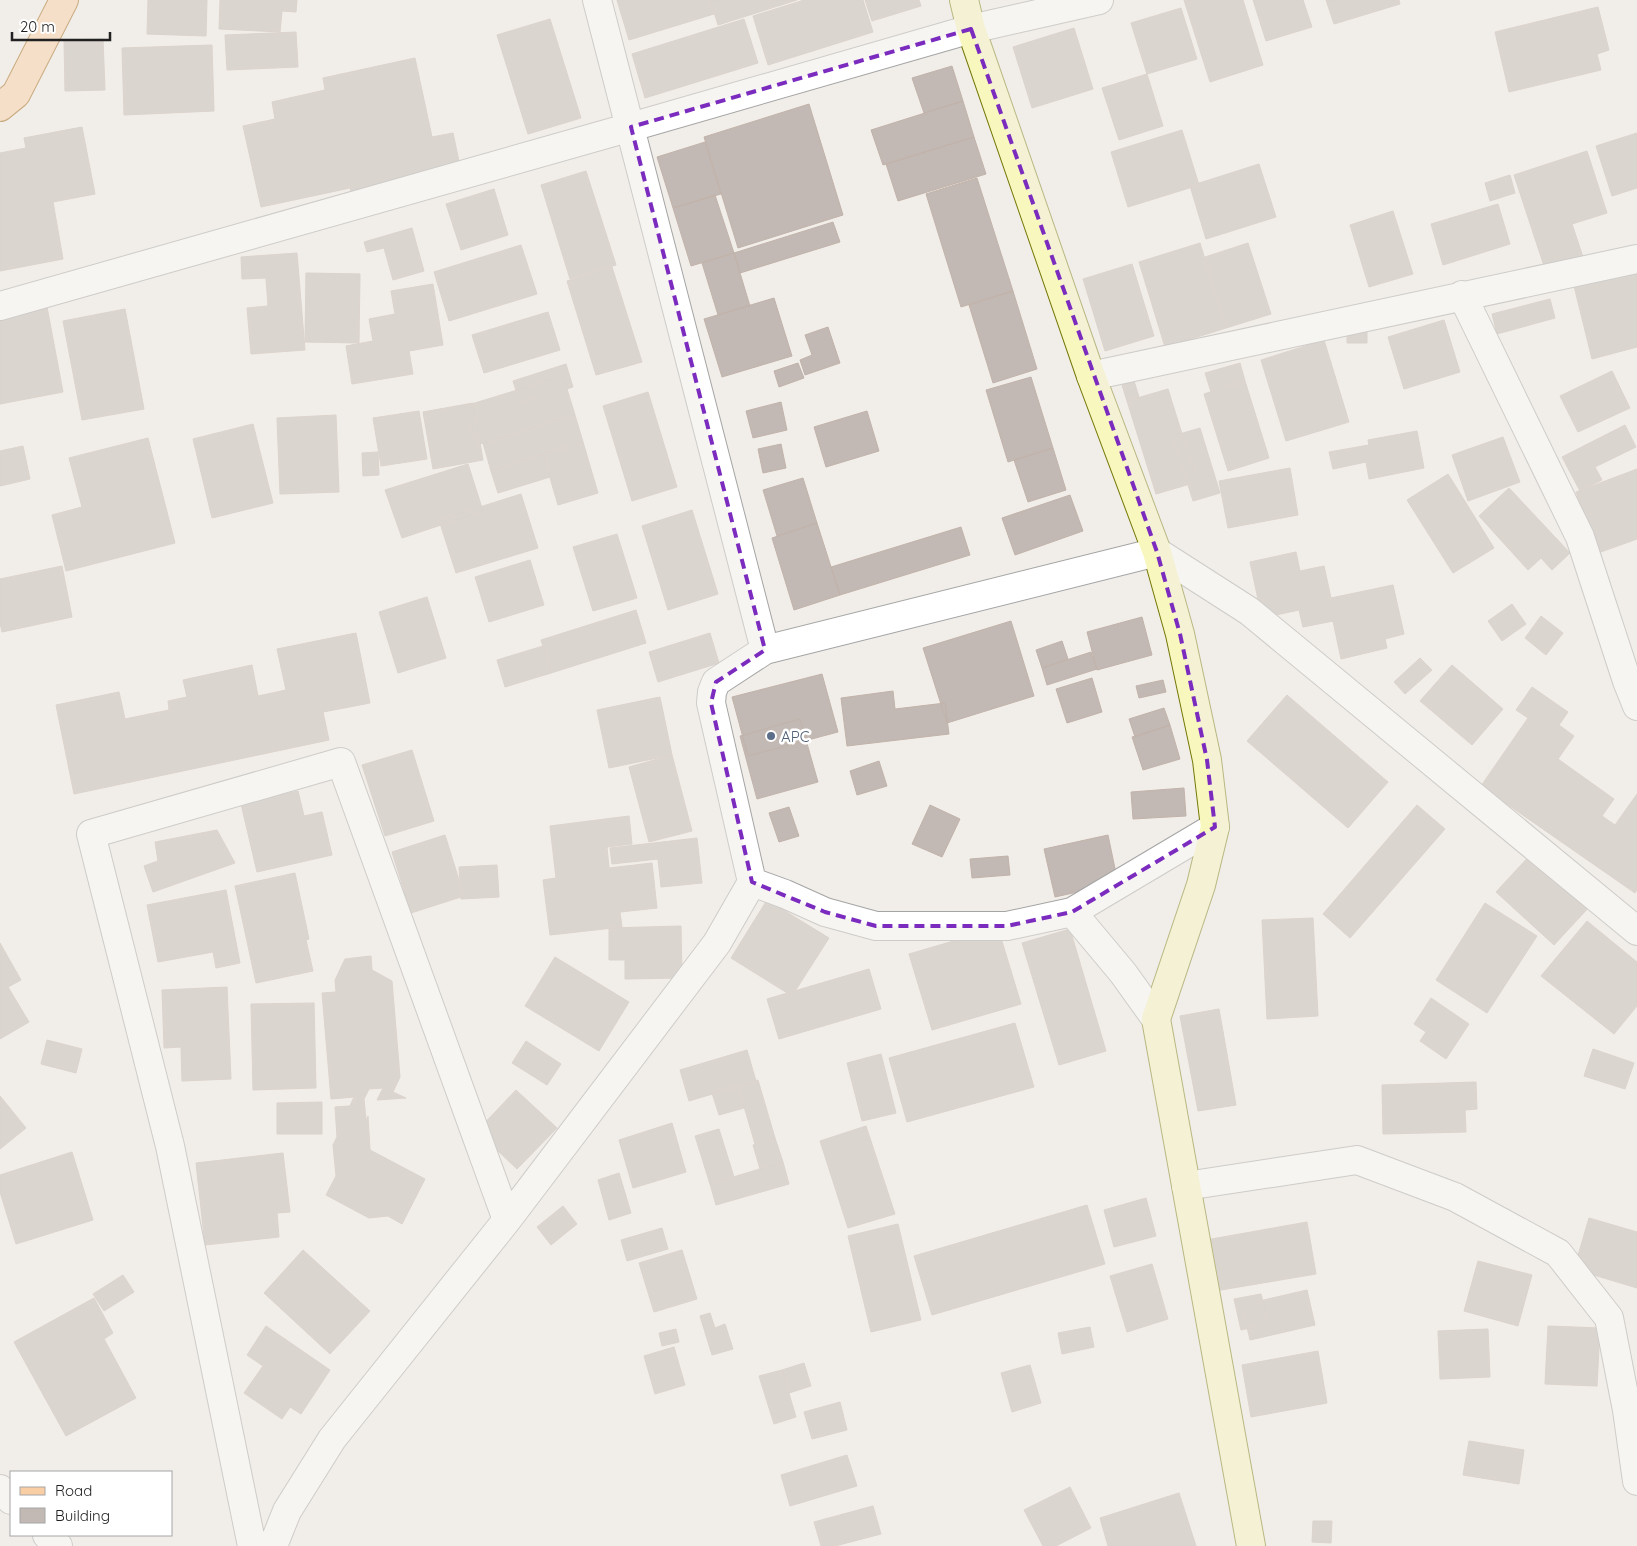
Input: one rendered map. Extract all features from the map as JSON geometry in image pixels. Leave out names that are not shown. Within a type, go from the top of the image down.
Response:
[{"type":"main road","points":[[0,107],[16,94],[64,0]]},
{"type":"main road","points":[[964,0],[971,29],[1091,376],[1157,552],[1180,634],[1207,760],[1215,827],[1201,885],[1156,1019],[1251,1546]]},
{"type":"street","points":[[597,0],[765,650]]},
{"type":"street","points":[[0,306],[631,128],[971,29],[1099,0]]},
{"type":"street","points":[[1091,376],[1637,259]]},
{"type":"street","points":[[1462,296],[1580,537],[1637,706]]},
{"type":"street","points":[[273,1546],[287,1511],[332,1439],[507,1220],[717,943],[752,882],[712,703],[712,692],[716,682],[765,650],[1157,552],[1249,611],[1637,932]]},
{"type":"street","points":[[252,1546],[170,1146],[91,834],[341,762],[507,1220]]},
{"type":"street","points":[[752,882],[825,912],[876,926],[1007,926],[1072,912],[1215,827]]},
{"type":"street","points":[[1072,912],[1124,972],[1156,1019]]},
{"type":"street","points":[[1186,1186],[1357,1160],[1455,1197],[1558,1253],[1609,1318],[1627,1410],[1637,1480]]},
{"type":"street","points":[[0,1489],[10,1499]]},
{"type":"street","points":[[48,1536],[58,1546]]},
{"type":"highlighted area","points":[[971,29],[1157,552],[1180,634],[1207,760],[1215,827],[1072,912],[1007,926],[876,926],[825,912],[752,882],[711,703],[716,682],[765,650],[631,127]]},
{"type":"building","points":[[148,0],[207,0],[206,36],[147,34]]},
{"type":"building","points":[[220,0],[297,0],[296,12],[282,11],[280,32],[219,29]]},
{"type":"building","points":[[617,0],[710,0],[714,14],[629,40]]},
{"type":"building","points":[[710,0],[797,0],[718,25]]},
{"type":"building","points":[[804,0],[863,0],[873,32],[768,65],[753,16]]},
{"type":"building","points":[[865,0],[919,0],[921,6],[872,21]]},
{"type":"building","points":[[1184,0],[1243,0],[1263,65],[1210,82]]},
{"type":"building","points":[[1253,0],[1303,0],[1312,27],[1266,41]]},
{"type":"building","points":[[1326,0],[1399,0],[1400,4],[1334,24]]},
{"type":"building","points":[[1598,7],[1609,50],[1597,54],[1601,70],[1509,92],[1495,32]]},
{"type":"building","points":[[1181,8],[1197,59],[1147,74],[1131,23]]},
{"type":"building","points":[[550,19],[581,118],[528,134],[497,35]]},
{"type":"building","points":[[744,19],[758,63],[645,98],[632,54]]},
{"type":"building","points":[[1074,28],[1093,89],[1032,108],[1013,47]]},
{"type":"building","points":[[296,32],[298,67],[227,70],[225,35]]},
{"type":"building","points":[[103,39],[105,90],[65,91],[64,40]]},
{"type":"building","points":[[212,45],[214,111],[124,115],[122,48]]},
{"type":"building","points":[[415,58],[432,137],[453,133],[461,171],[352,195],[350,188],[261,207],[243,126],[275,119],[272,102],[325,90],[323,78]]},
{"type":"building","points":[[952,66],[963,101],[924,113],[912,78]]},
{"type":"building","points":[[1147,74],[1163,126],[1119,140],[1102,88]]},
{"type":"building","points":[[963,101],[974,137],[883,165],[871,130]]},
{"type":"building","points":[[809,104],[843,215],[738,248],[704,137]]},
{"type":"building","points":[[82,127],[95,194],[53,202],[63,259],[0,271],[0,153],[26,148],[24,138]]},
{"type":"building","points":[[1182,130],[1199,185],[1128,207],[1111,152]]},
{"type":"building","points":[[1637,133],[1637,188],[1612,196],[1596,146]]},
{"type":"building","points":[[974,137],[986,174],[898,201],[886,164]]},
{"type":"building","points":[[705,142],[721,194],[673,208],[657,157]]},
{"type":"building","points":[[1587,151],[1607,213],[1572,224],[1583,257],[1545,269],[1514,175]]},
{"type":"building","points":[[1259,164],[1276,217],[1206,239],[1190,186]]},
{"type":"building","points":[[586,171],[616,265],[570,279],[541,185]]},
{"type":"building","points":[[1510,175],[1515,193],[1490,201],[1485,183]]},
{"type":"building","points":[[977,178],[1013,291],[961,307],[926,194]]},
{"type":"building","points":[[494,189],[508,235],[461,250],[446,204]]},
{"type":"building","points":[[715,195],[734,253],[691,266],[673,208]]},
{"type":"building","points":[[1498,204],[1510,244],[1443,265],[1431,224]]},
{"type":"building","points":[[1393,211],[1413,274],[1369,287],[1350,225]]},
{"type":"building","points":[[833,222],[840,242],[740,273],[734,253]]},
{"type":"building","points":[[412,228],[424,271],[393,280],[384,248],[367,252],[364,242]]},
{"type":"building","points":[[1200,243],[1226,328],[1165,347],[1139,262]]},
{"type":"building","points":[[1248,243],[1271,314],[1226,328],[1205,257]]},
{"type":"building","points":[[521,245],[537,294],[449,321],[434,272]]},
{"type":"building","points":[[297,253],[305,350],[251,354],[247,308],[268,306],[266,278],[242,279],[241,257]]},
{"type":"building","points":[[734,253],[750,306],[718,315],[702,263]]},
{"type":"building","points":[[1132,264],[1154,336],[1105,351],[1083,279]]},
{"type":"building","points":[[612,267],[642,362],[596,375],[567,281]]},
{"type":"building","points":[[1637,269],[1637,347],[1592,359],[1574,286]]},
{"type":"building","points":[[306,273],[360,274],[359,343],[305,342]]},
{"type":"building","points":[[433,284],[443,345],[409,351],[413,374],[352,384],[346,346],[373,341],[369,319],[395,314],[391,291]]},
{"type":"building","points":[[1013,291],[1037,369],[993,383],[969,305]]},
{"type":"building","points":[[774,298],[792,356],[722,377],[704,319]]},
{"type":"building","points":[[1550,299],[1555,318],[1497,334],[1492,314]]},
{"type":"building","points":[[47,307],[63,392],[0,404],[0,316]]},
{"type":"building","points":[[125,309],[144,409],[82,420],[63,321]]},
{"type":"building","points":[[548,312],[560,350],[484,373],[472,335]]},
{"type":"building","points":[[1444,320],[1460,372],[1404,389],[1388,337]]},
{"type":"building","points":[[1347,323],[1367,323],[1367,343],[1347,343]]},
{"type":"building","points":[[828,327],[840,363],[805,375],[800,360],[812,355],[805,335]]},
{"type":"building","points":[[1324,340],[1349,422],[1286,441],[1261,360]]},
{"type":"building","points":[[798,363],[804,378],[779,387],[774,371]]},
{"type":"building","points":[[1240,363],[1245,381],[1211,392],[1205,373]]},
{"type":"building","points":[[566,364],[573,387],[520,403],[513,381]]},
{"type":"building","points":[[1612,371],[1630,408],[1578,432],[1560,396]]},
{"type":"building","points":[[563,376],[575,415],[477,445],[465,406]]},
{"type":"building","points":[[1031,377],[1053,448],[1008,462],[986,390]]},
{"type":"building","points":[[1134,381],[1139,397],[1127,401],[1122,385]]},
{"type":"building","points":[[1245,381],[1269,458],[1228,471],[1204,394]]},
{"type":"building","points":[[1168,389],[1197,482],[1156,494],[1127,401]]},
{"type":"building","points":[[648,392],[677,487],[632,501],[603,406]]},
{"type":"building","points":[[781,402],[787,430],[753,438],[746,411]]},
{"type":"building","points":[[473,403],[483,460],[433,469],[423,412]]},
{"type":"building","points":[[419,411],[427,459],[381,466],[373,418]]},
{"type":"building","points":[[867,411],[879,451],[826,467],[814,427]]},
{"type":"building","points":[[336,415],[339,492],[280,494],[277,418]]},
{"type":"building","points":[[575,415],[583,442],[491,471],[483,443]]},
{"type":"building","points":[[253,424],[273,503],[212,518],[193,439]]},
{"type":"building","points":[[1625,425],[1636,447],[1595,467],[1602,480],[1580,491],[1562,457]]},
{"type":"building","points":[[1200,428],[1220,493],[1193,501],[1173,436]]},
{"type":"building","points":[[1417,431],[1424,468],[1369,479],[1366,462],[1333,469],[1329,452],[1369,445],[1368,440]]},
{"type":"building","points":[[1503,437],[1520,482],[1468,501],[1452,455]]},
{"type":"building","points":[[148,438],[175,543],[66,571],[52,515],[82,507],[69,458]]},
{"type":"building","points":[[583,442],[598,493],[558,505],[543,454]]},
{"type":"building","points":[[781,444],[786,468],[763,473],[758,449]]},
{"type":"building","points":[[23,446],[30,479],[0,486],[0,451]]},
{"type":"building","points":[[1053,448],[1066,490],[1028,502],[1014,460]]},
{"type":"building","points":[[378,452],[379,475],[363,476],[362,453]]},
{"type":"building","points":[[543,454],[550,477],[498,493],[491,471]]},
{"type":"building","points":[[468,464],[483,511],[402,538],[385,490]]},
{"type":"building","points":[[1290,468],[1298,515],[1228,528],[1219,481]]},
{"type":"building","points":[[1637,469],[1637,539],[1598,553],[1576,492]]},
{"type":"building","points":[[1448,474],[1494,548],[1453,573],[1407,500]]},
{"type":"building","points":[[803,478],[817,523],[777,536],[763,490]]},
{"type":"building","points":[[1509,488],[1570,553],[1552,570],[1541,558],[1528,570],[1479,516]]},
{"type":"building","points":[[521,494],[538,548],[456,573],[439,520]]},
{"type":"building","points":[[1070,495],[1083,531],[1015,555],[1002,518]]},
{"type":"building","points":[[692,510],[718,594],[668,610],[642,526]]},
{"type":"building","points":[[817,523],[840,595],[794,610],[772,538]]},
{"type":"building","points":[[961,527],[970,555],[840,595],[831,567]]},
{"type":"building","points":[[617,534],[637,598],[593,611],[573,547]]},
{"type":"building","points":[[1296,552],[1300,571],[1324,566],[1331,598],[1393,585],[1404,634],[1385,639],[1387,648],[1341,659],[1333,621],[1303,627],[1299,610],[1262,618],[1250,562]]},
{"type":"building","points":[[530,560],[544,605],[489,622],[475,577]]},
{"type":"building","points":[[62,566],[72,617],[2,632],[0,623],[0,579]]},
{"type":"building","points":[[427,597],[446,658],[398,673],[379,612]]},
{"type":"building","points":[[1512,604],[1526,624],[1502,641],[1488,621]]},
{"type":"building","points":[[636,610],[646,643],[551,673],[541,640]]},
{"type":"building","points":[[1541,616],[1563,633],[1546,655],[1525,638]]},
{"type":"building","points":[[1142,617],[1152,655],[1097,670],[1087,632]]},
{"type":"building","points":[[1011,621],[1034,696],[947,723],[923,648]]},
{"type":"building","points":[[356,633],[370,703],[323,712],[329,740],[74,794],[56,705],[119,692],[125,719],[169,710],[168,701],[187,697],[183,680],[252,665],[258,696],[286,690],[277,649]]},
{"type":"building","points":[[710,633],[719,663],[658,682],[649,652]]},
{"type":"building","points":[[1062,641],[1068,659],[1042,668],[1036,650]]},
{"type":"building","points":[[543,646],[551,673],[505,687],[497,660]]},
{"type":"building","points":[[1091,652],[1097,669],[1047,685],[1042,668]]},
{"type":"building","points":[[1420,658],[1432,670],[1405,694],[1394,682]]},
{"type":"building","points":[[1452,665],[1503,709],[1472,745],[1420,701]]},
{"type":"building","points":[[822,674],[838,732],[748,756],[732,697]]},
{"type":"building","points":[[1092,678],[1102,712],[1067,723],[1056,689]]},
{"type":"building","points":[[1163,680],[1166,692],[1139,698],[1136,686]]},
{"type":"building","points":[[1532,687],[1568,712],[1559,725],[1574,736],[1558,759],[1614,799],[1602,816],[1615,825],[1637,794],[1637,890],[1635,893],[1481,786],[1528,718],[1516,710]]},
{"type":"building","points":[[893,691],[895,709],[945,703],[949,734],[847,746],[841,698]]},
{"type":"building","points":[[1287,695],[1388,782],[1348,828],[1247,741]]},
{"type":"building","points":[[660,697],[672,755],[609,768],[597,710]]},
{"type":"building","points":[[1164,708],[1170,725],[1135,737],[1129,719]]},
{"type":"building","points":[[800,719],[818,782],[757,799],[740,736]]},
{"type":"building","points":[[1170,725],[1180,759],[1143,770],[1132,737]]},
{"type":"building","points":[[412,750],[434,821],[385,836],[362,765]]},
{"type":"building","points":[[672,755],[692,831],[649,842],[629,767]]},
{"type":"building","points":[[879,761],[887,786],[857,795],[850,771]]},
{"type":"building","points":[[1184,788],[1186,816],[1133,819],[1131,792]]},
{"type":"building","points":[[298,791],[304,816],[322,812],[332,855],[257,872],[241,804]]},
{"type":"building","points":[[930,805],[960,819],[942,857],[912,844]]},
{"type":"building","points":[[1417,805],[1445,829],[1350,938],[1323,914]]},
{"type":"building","points":[[789,807],[799,836],[779,842],[769,813]]},
{"type":"building","points":[[629,816],[632,844],[607,847],[609,868],[652,863],[657,908],[620,912],[622,927],[550,935],[543,880],[556,878],[550,826]]},
{"type":"building","points":[[217,830],[235,863],[153,892],[144,866],[158,861],[155,842]]},
{"type":"building","points":[[445,835],[464,896],[411,913],[392,852]]},
{"type":"building","points":[[1108,835],[1118,883],[1055,897],[1044,849]]},
{"type":"building","points":[[697,838],[702,883],[661,887],[658,859],[612,864],[610,848]]},
{"type":"building","points":[[1533,852],[1591,905],[1554,945],[1496,892]]},
{"type":"building","points":[[1008,856],[1010,875],[972,878],[970,859]]},
{"type":"building","points":[[497,865],[499,897],[461,899],[459,867]]},
{"type":"building","points":[[295,873],[309,939],[306,940],[313,971],[256,983],[235,886]]},
{"type":"building","points":[[226,890],[240,963],[216,968],[213,952],[158,962],[147,905]]},
{"type":"building","points":[[767,900],[829,938],[792,996],[731,958]]},
{"type":"building","points":[[1485,903],[1537,936],[1487,1013],[1436,980]]},
{"type":"building","points":[[1313,918],[1318,1016],[1267,1019],[1262,920]]},
{"type":"building","points":[[1587,921],[1637,962],[1637,1006],[1614,1034],[1541,976]]},
{"type":"building","points":[[681,926],[682,978],[625,979],[625,960],[609,960],[609,928]]},
{"type":"building","points":[[998,928],[1021,1004],[932,1030],[909,954]]},
{"type":"building","points":[[1070,929],[1106,1051],[1059,1065],[1022,943]]},
{"type":"building","points":[[0,943],[21,980],[8,987],[29,1022],[0,1039]]},
{"type":"building","points":[[371,956],[372,970],[392,981],[400,1077],[393,1092],[406,1098],[377,1100],[383,1088],[369,1089],[364,1099],[366,1120],[368,1116],[370,1150],[425,1179],[402,1224],[388,1216],[369,1218],[326,1195],[336,1176],[333,1145],[337,1137],[335,1107],[350,1106],[354,1097],[331,1099],[322,993],[336,992],[335,980],[345,959]]},
{"type":"building","points":[[555,957],[629,1002],[599,1051],[525,1006]]},
{"type":"building","points":[[869,969],[881,1009],[779,1039],[767,999]]},
{"type":"building","points":[[227,987],[231,1079],[182,1081],[181,1047],[164,1048],[162,990]]},
{"type":"building","points":[[1431,998],[1469,1024],[1446,1059],[1420,1041],[1426,1032],[1414,1024]]},
{"type":"building","points":[[314,1003],[316,1088],[253,1090],[251,1004]]},
{"type":"building","points":[[1219,1009],[1236,1105],[1198,1111],[1180,1016]]},
{"type":"building","points":[[1015,1023],[1034,1087],[907,1122],[889,1058]]},
{"type":"building","points":[[47,1040],[82,1049],[76,1073],[41,1064]]},
{"type":"building","points":[[526,1041],[561,1064],[547,1085],[512,1063]]},
{"type":"building","points":[[1593,1049],[1634,1063],[1625,1089],[1584,1076]]},
{"type":"building","points":[[747,1050],[756,1081],[689,1101],[680,1070]]},
{"type":"building","points":[[881,1054],[896,1113],[862,1121],[847,1063]]},
{"type":"building","points":[[758,1080],[775,1138],[755,1144],[738,1086]]},
{"type":"building","points":[[1476,1082],[1477,1109],[1465,1110],[1466,1132],[1383,1134],[1382,1085]]},
{"type":"building","points":[[738,1086],[744,1108],[719,1115],[712,1093]]},
{"type":"building","points":[[516,1090],[557,1128],[517,1169],[477,1131]]},
{"type":"building","points":[[0,1096],[26,1128],[0,1149]]},
{"type":"building","points":[[322,1102],[322,1134],[277,1134],[277,1103]]},
{"type":"building","points":[[672,1123],[686,1172],[633,1188],[619,1140]]},
{"type":"building","points":[[866,1126],[895,1214],[848,1228],[820,1141]]},
{"type":"building","points":[[719,1129],[734,1177],[710,1184],[695,1136]]},
{"type":"building","points":[[775,1138],[783,1162],[760,1169],[753,1145]]},
{"type":"building","points":[[72,1152],[93,1220],[16,1244],[0,1192],[0,1175]]},
{"type":"building","points":[[283,1153],[290,1212],[277,1213],[279,1237],[205,1245],[196,1163]]},
{"type":"building","points":[[783,1162],[789,1184],[716,1205],[710,1184]]},
{"type":"building","points":[[619,1173],[631,1213],[609,1220],[598,1180]]},
{"type":"building","points":[[1146,1198],[1156,1236],[1114,1247],[1104,1210]]},
{"type":"building","points":[[1087,1205],[1105,1264],[932,1315],[914,1256]]},
{"type":"building","points":[[563,1206],[577,1224],[551,1245],[537,1227]]},
{"type":"building","points":[[1589,1218],[1637,1232],[1637,1288],[1574,1269]]},
{"type":"building","points":[[1307,1222],[1316,1274],[1215,1291],[1206,1240]]},
{"type":"building","points":[[898,1224],[921,1320],[871,1332],[848,1236]]},
{"type":"building","points":[[662,1228],[668,1249],[627,1261],[621,1240]]},
{"type":"building","points":[[303,1250],[370,1311],[330,1354],[264,1293]]},
{"type":"building","points":[[682,1250],[697,1299],[654,1312],[639,1263]]},
{"type":"building","points":[[1478,1261],[1532,1275],[1518,1326],[1464,1311]]},
{"type":"building","points":[[1152,1264],[1168,1319],[1127,1332],[1110,1276]]},
{"type":"building","points":[[123,1275],[134,1292],[104,1311],[93,1294]]},
{"type":"building","points":[[1307,1290],[1315,1325],[1250,1340],[1242,1305]]},
{"type":"building","points":[[1261,1294],[1268,1324],[1241,1330],[1234,1299]]},
{"type":"building","points":[[94,1298],[113,1333],[104,1339],[136,1398],[66,1436],[14,1342]]},
{"type":"building","points":[[710,1313],[715,1328],[725,1324],[733,1349],[712,1355],[700,1316]]},
{"type":"building","points":[[266,1326],[330,1370],[301,1414],[290,1407],[282,1419],[244,1393],[263,1366],[247,1355]]},
{"type":"building","points":[[1548,1326],[1600,1328],[1597,1386],[1545,1384]]},
{"type":"building","points":[[1090,1327],[1094,1347],[1062,1354],[1058,1333]]},
{"type":"building","points":[[676,1329],[679,1342],[662,1346],[659,1333]]},
{"type":"building","points":[[1488,1329],[1490,1377],[1440,1379],[1438,1331]]},
{"type":"building","points":[[674,1347],[685,1385],[655,1394],[644,1356]]},
{"type":"building","points":[[1318,1351],[1327,1403],[1251,1417],[1242,1365]]},
{"type":"building","points":[[804,1363],[811,1386],[789,1393],[782,1370]]},
{"type":"building","points":[[1030,1365],[1041,1403],[1012,1412],[1001,1373]]},
{"type":"building","points":[[782,1370],[796,1417],[774,1424],[759,1376]]},
{"type":"building","points":[[840,1402],[847,1430],[812,1439],[804,1412]]},
{"type":"building","points":[[1469,1441],[1524,1450],[1519,1484],[1463,1475]]},
{"type":"building","points":[[847,1455],[857,1486],[790,1506],[781,1475]]},
{"type":"building","points":[[1070,1487],[1091,1528],[1056,1546],[1043,1546],[1024,1510]]},
{"type":"building","points":[[1179,1493],[1196,1546],[1108,1546],[1100,1518]]},
{"type":"building","points":[[873,1506],[881,1534],[835,1546],[821,1546],[814,1522]]},
{"type":"building","points":[[1313,1521],[1332,1521],[1331,1543],[1312,1542]]},
{"type":"place","name":"APC","points":[[771,736]]}]
